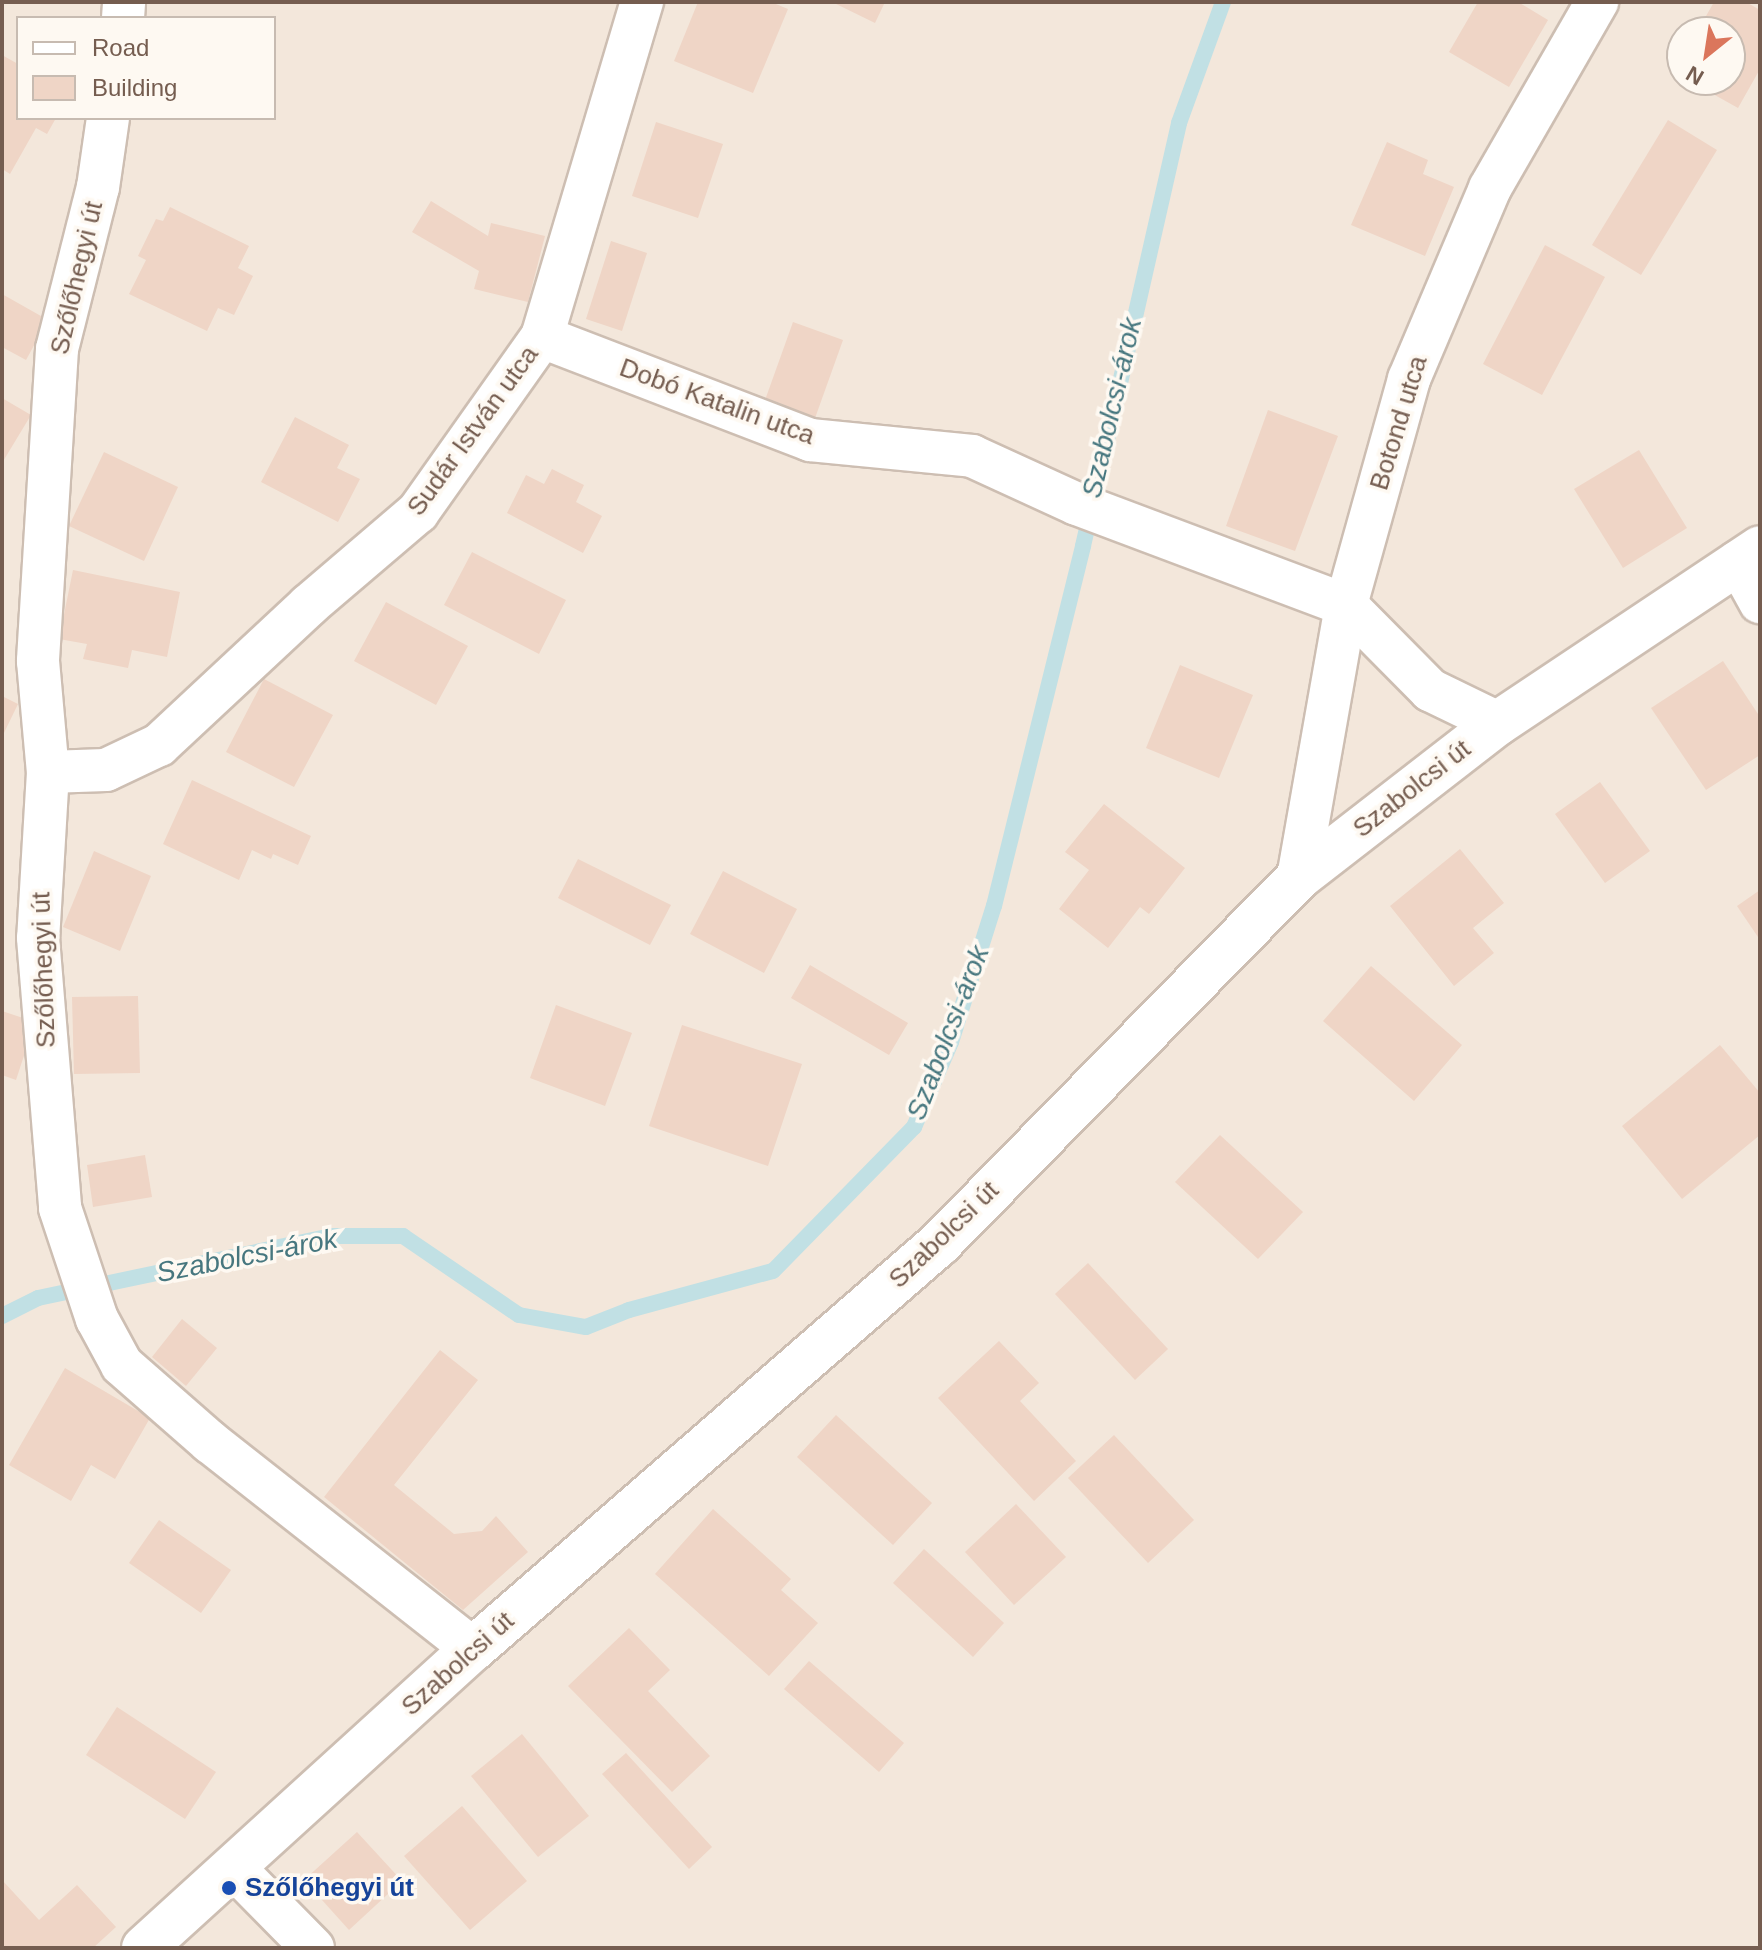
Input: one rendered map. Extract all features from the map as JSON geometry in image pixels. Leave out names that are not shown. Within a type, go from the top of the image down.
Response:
[{"type":"street","name":"Sudár István utca","points":[[48,772],[106,770],[159,745],[309,605],[418,512],[542,337],[642,2]]},
{"type":"street","name":"Botond utca","points":[[1298,878],[1346,605],[1409,379],[1490,188],[1597,2]]},
{"type":"street","name":"Szőlőhegyi út","points":[[108,120],[98,187],[57,349],[38,661],[48,772],[38,938],[60,1208],[88,1290],[122,1365],[210,1442],[473,1649]]},
{"type":"street","name":"Dobó Katalin utca","points":[[542,337],[810,440],[972,456],[1092,509],[1346,605]]},
{"type":"street","points":[[1749,555],[1760,602]]},
{"type":"street","name":"Szabolcsi út","points":[[144,1948],[473,1649],[940,1243],[1298,878],[1498,723],[1749,555]]},
{"type":"street","points":[[1346,605],[1430,690],[1498,723]]},
{"type":"street","points":[[233,1867],[313,1948]]},
{"type":"shaded area","points":[[2,2],[1760,2],[1760,1948],[2,1948]]},
{"type":"building","points":[[698,2],[771,2],[788,9],[753,93],[674,61]]},
{"type":"building","points":[[832,2],[885,2],[875,23]]},
{"type":"building","points":[[1478,2],[1518,2],[1548,20],[1509,87],[1449,52]]},
{"type":"building","points":[[1714,2],[1746,2],[1760,10],[1760,69],[1746,94],[1746,16],[1706,16]]},
{"type":"building","points":[[2,55],[16,63],[16,120],[55,120],[47,134],[36,128],[10,174],[2,169]]},
{"type":"building","points":[[1717,96],[1745,96],[1738,108]]},
{"type":"building","points":[[1668,120],[1717,150],[1641,275],[1592,245]]},
{"type":"building","points":[[656,122],[723,144],[698,218],[632,196]]},
{"type":"building","points":[[1387,142],[1428,160],[1423,174],[1454,187],[1425,256],[1351,225]]},
{"type":"building","points":[[431,201],[488,236],[491,223],[545,236],[528,302],[474,289],[479,271],[412,232]]},
{"type":"building","points":[[170,207],[249,246],[238,268],[253,276],[234,315],[218,308],[207,331],[129,294],[146,260],[138,256],[156,219],[163,221]]},
{"type":"building","points":[[611,241],[647,253],[622,331],[586,319]]},
{"type":"building","points":[[1545,245],[1605,277],[1542,395],[1483,364]]},
{"type":"building","points":[[2,294],[48,320],[26,360],[2,347]]},
{"type":"building","points":[[793,322],[843,340],[814,421],[764,403]]},
{"type":"building","points":[[2,398],[31,415],[2,463]]},
{"type":"building","points":[[1268,410],[1338,436],[1295,551],[1226,526]]},
{"type":"building","points":[[295,417],[349,445],[337,468],[360,479],[338,522],[261,482]]},
{"type":"building","points":[[1639,450],[1687,528],[1623,568],[1574,489]]},
{"type":"building","points":[[104,452],[178,487],[144,561],[69,526]]},
{"type":"building","points":[[552,469],[584,485],[576,502],[602,516],[583,553],[507,513],[526,475],[544,484]]},
{"type":"building","points":[[472,552],[566,600],[539,654],[444,605]]},
{"type":"building","points":[[73,570],[180,592],[167,657],[132,650],[128,668],[83,659],[87,644],[59,639]]},
{"type":"building","points":[[386,602],[468,646],[436,705],[354,661]]},
{"type":"building","points":[[1723,661],[1760,717],[1760,755],[1706,790],[1651,708]]},
{"type":"building","points":[[1180,665],[1253,695],[1219,778],[1146,748]]},
{"type":"building","points":[[264,679],[333,715],[294,787],[226,752]]},
{"type":"building","points":[[2,696],[18,704],[2,737]]},
{"type":"building","points":[[192,780],[311,836],[298,865],[273,854],[271,859],[252,850],[239,880],[163,844]]},
{"type":"building","points":[[1600,782],[1650,851],[1605,883],[1555,814]]},
{"type":"building","points":[[1104,804],[1185,868],[1149,914],[1140,907],[1108,948],[1059,909],[1089,870],[1065,852]]},
{"type":"building","points":[[1460,849],[1504,903],[1473,928],[1494,953],[1454,986],[1390,906]]},
{"type":"building","points":[[94,851],[151,876],[120,951],[63,927]]},
{"type":"building","points":[[578,859],[671,905],[650,945],[558,898]]},
{"type":"building","points":[[723,871],[797,909],[764,973],[690,934]]},
{"type":"building","points":[[1760,890],[1760,940],[1737,906]]},
{"type":"building","points":[[810,965],[908,1023],[889,1055],[791,998]]},
{"type":"building","points":[[1371,966],[1462,1045],[1414,1101],[1323,1021]]},
{"type":"building","points":[[138,996],[140,1073],[74,1074],[72,997]]},
{"type":"building","points":[[556,1005],[632,1033],[605,1106],[530,1078]]},
{"type":"building","points":[[2,1011],[35,1022],[16,1080],[2,1075]]},
{"type":"building","points":[[682,1025],[802,1064],[768,1166],[649,1126]]},
{"type":"building","points":[[1720,1045],[1760,1093],[1760,1135],[1682,1199],[1622,1126]]},
{"type":"building","points":[[1220,1135],[1303,1212],[1258,1259],[1175,1182]]},
{"type":"building","points":[[145,1155],[152,1197],[93,1207],[87,1165]]},
{"type":"building","points":[[1088,1263],[1168,1349],[1135,1380],[1055,1294]]},
{"type":"building","points":[[182,1319],[217,1348],[186,1386],[152,1357]]},
{"type":"building","points":[[999,1341],[1039,1383],[1020,1401],[1076,1461],[1034,1501],[938,1398]]},
{"type":"building","points":[[440,1350],[478,1380],[394,1485],[454,1534],[482,1531],[496,1516],[528,1552],[463,1610],[324,1497]]},
{"type":"building","points":[[65,1368],[150,1418],[115,1479],[91,1465],[71,1501],[9,1465]]},
{"type":"building","points":[[836,1415],[932,1503],[893,1545],[797,1457]]},
{"type":"building","points":[[1114,1435],[1194,1520],[1148,1563],[1068,1478]]},
{"type":"building","points":[[1016,1504],[1066,1557],[1014,1605],[965,1552]]},
{"type":"building","points":[[713,1509],[791,1579],[781,1590],[818,1623],[769,1676],[655,1574]]},
{"type":"building","points":[[159,1520],[231,1570],[201,1613],[129,1563]]},
{"type":"building","points":[[924,1549],[1004,1623],[973,1657],[893,1583]]},
{"type":"building","points":[[629,1628],[670,1670],[648,1691],[710,1756],[672,1792],[568,1686]]},
{"type":"building","points":[[809,1661],[904,1743],[879,1772],[784,1689]]},
{"type":"building","points":[[117,1707],[216,1772],[185,1819],[86,1755]]},
{"type":"building","points":[[522,1734],[589,1816],[538,1857],[471,1776]]},
{"type":"building","points":[[626,1753],[712,1847],[689,1869],[602,1774]]},
{"type":"building","points":[[462,1806],[527,1881],[470,1930],[404,1856]]},
{"type":"building","points":[[357,1832],[402,1881],[349,1930],[304,1880]]},
{"type":"building","points":[[2,1880],[39,1920],[77,1885],[116,1927],[93,1948],[2,1948]]},
{"type":"waterway","name":"Szabolcsi-árok","points":[[2,1316],[38,1298],[333,1236],[403,1236],[519,1315],[586,1327],[629,1310],[773,1271],[914,1127],[951,1042],[994,906],[1083,546],[1179,123],[1223,2]]},
{"type":"place","name":"Szőlőhegyi út","points":[[229,1888]]}]
